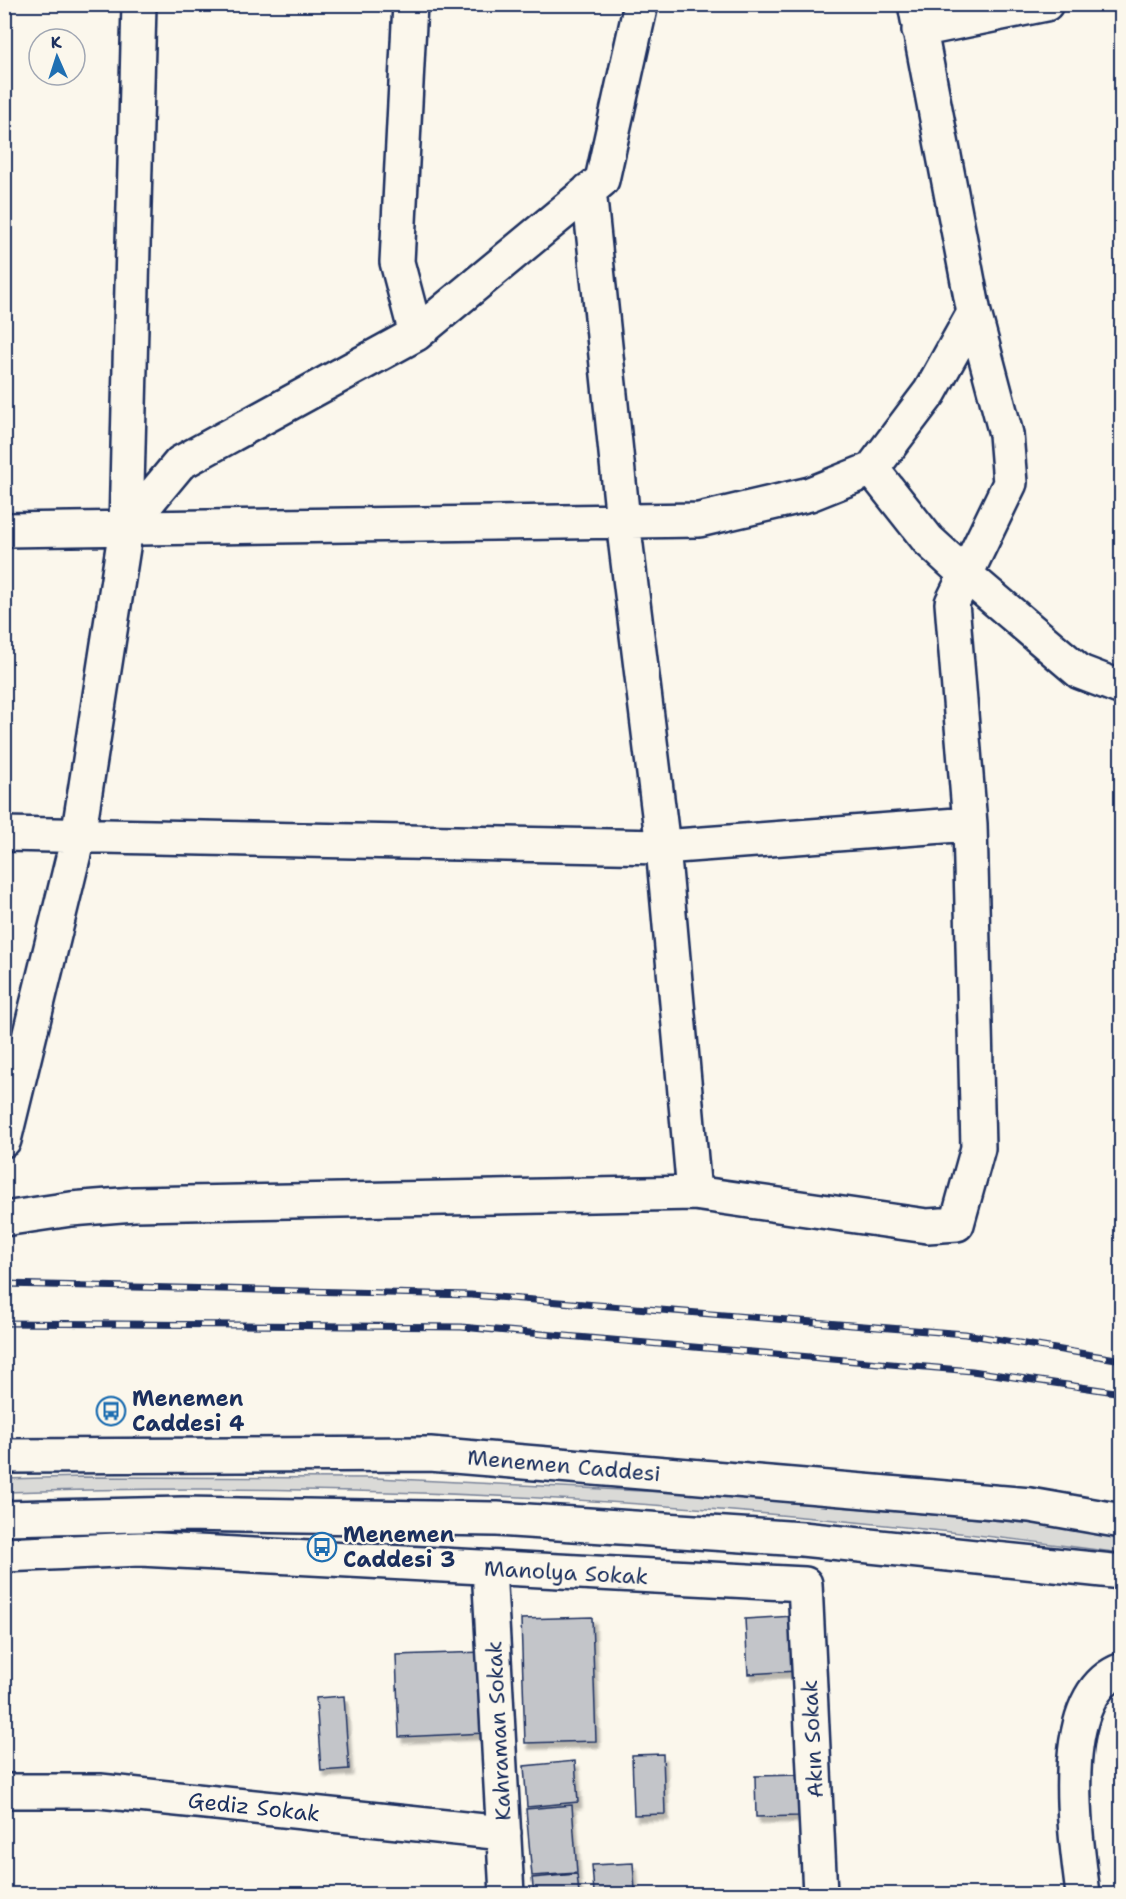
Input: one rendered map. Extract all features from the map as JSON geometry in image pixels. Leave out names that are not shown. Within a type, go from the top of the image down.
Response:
[{"type":"main road","points":[[4,1140],[78,837],[126,528],[139,4]]},
{"type":"main road","points":[[410,4],[397,262],[416,334]]},
{"type":"main road","points":[[126,528],[180,463],[416,334],[602,180],[641,4]]},
{"type":"main road","points":[[4,1219],[71,1209],[134,1204],[694,1193],[927,1226],[957,1224],[978,1148],[970,824],[952,603],[1010,483],[1006,434],[974,313],[917,17],[1046,4]]},
{"type":"main road","points":[[589,190],[623,521],[663,847],[694,1193]]},
{"type":"main road","points":[[4,530],[699,520],[810,494],[872,469],[930,392],[974,313]]},
{"type":"main road","points":[[872,469],[928,540],[965,574],[1080,672],[1122,688]]},
{"type":"main road","points":[[4,834],[663,847],[970,824]]},
{"type":"main road","name":"Menemen Caddesi","points":[[4,1456],[430,1454],[1030,1505],[1122,1521]]},
{"type":"main road","points":[[4,1518],[183,1514],[497,1519],[802,1539],[1122,1572]]},
{"type":"main road","name":"Manolya Sokak","points":[[4,1555],[140,1549],[805,1584]]},
{"type":"main road","name":"Kahraman Sokak","points":[[489,1568],[507,1894]]},
{"type":"main road","name":"Akın Sokak","points":[[805,1584],[820,1894]]},
{"type":"main road","points":[[1083,1894],[1076,1828],[1075,1742],[1087,1701],[1114,1673]]},
{"type":"main road","name":"Gediz Sokak","points":[[4,1791],[100,1791],[504,1833]]},
{"type":"shaded area","points":[[376,1478],[682,1493],[1037,1524],[1121,1536],[1121,1553],[844,1521],[564,1500],[424,1493],[284,1490],[144,1489],[5,1492],[4,1479]]},
{"type":"building","points":[[794,1616],[797,1671],[748,1674],[745,1619]]},
{"type":"building","points":[[592,1617],[596,1741],[525,1743],[521,1619]]},
{"type":"building","points":[[483,1652],[486,1733],[399,1737],[396,1655]]},
{"type":"building","points":[[344,1696],[349,1769],[321,1771],[316,1698]]},
{"type":"building","points":[[663,1754],[665,1814],[634,1815],[632,1755]]},
{"type":"building","points":[[575,1761],[578,1802],[527,1807],[524,1766]]},
{"type":"building","points":[[798,1775],[799,1816],[756,1817],[755,1776]]},
{"type":"building","points":[[572,1805],[577,1873],[532,1876],[526,1809]]},
{"type":"building","points":[[633,1863],[635,1890],[594,1893],[592,1865]]},
{"type":"building","points":[[577,1874],[579,1894],[534,1894],[532,1878]]},
{"type":"railway","points":[[4,1284],[471,1295],[965,1334],[1122,1360]]},
{"type":"railway","points":[[4,1323],[461,1327],[972,1371],[1122,1393]]},
{"type":"place","name":"Menemen Caddesi 4","points":[[111,1411]]},
{"type":"place","name":"Menemen Caddesi 3","points":[[322,1547]]}]
